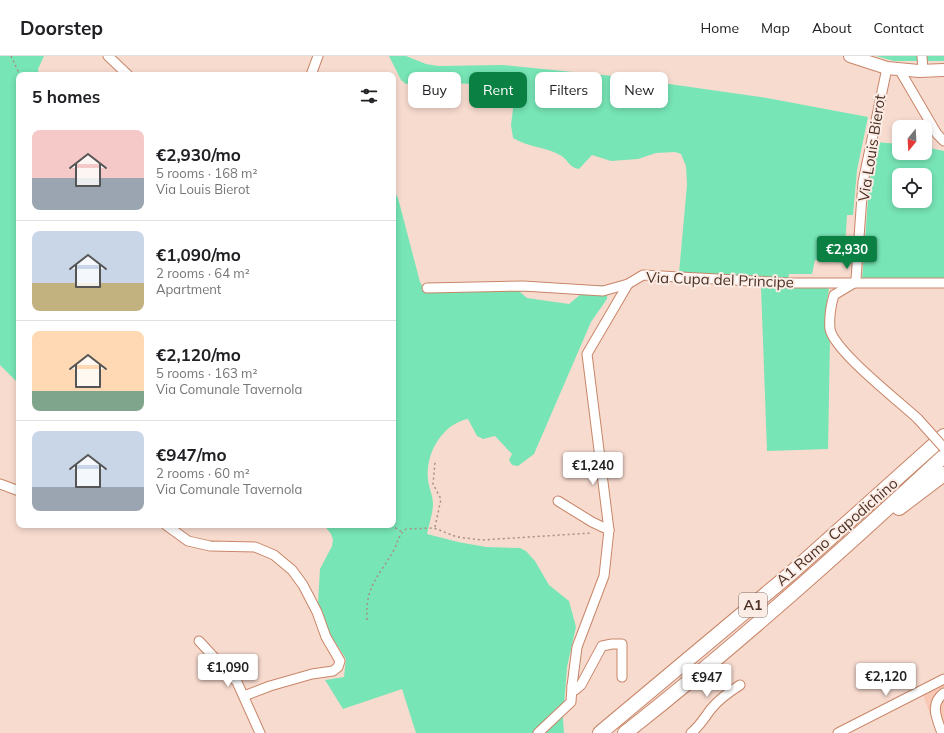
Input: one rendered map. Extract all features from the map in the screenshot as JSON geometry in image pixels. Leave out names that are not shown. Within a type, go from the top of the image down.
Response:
[{"type":"highway","points":[[904,473],[923,447],[944,425]]},
{"type":"highway","name":"A1 Ramo Capodichino","points":[[600,733],[784,579],[944,436]]},
{"type":"highway","name":"A1 Ramo Capodichino","points":[[625,733],[682,688],[874,522],[944,456]]},
{"type":"highway","points":[[874,522],[905,504],[944,474]]},
{"type":"main road","points":[[850,56],[893,69],[923,71],[944,70]]},
{"type":"street","points":[[108,56],[125,72]]},
{"type":"street","points":[[312,72],[318,56]]},
{"type":"street","points":[[922,56],[923,71]]},
{"type":"street","points":[[893,69],[937,134],[944,141]]},
{"type":"street","name":"Via Louis Bierot","points":[[854,283],[856,279],[863,182],[893,69]]},
{"type":"street","name":"Via Cupa del Principe","points":[[426,288],[523,286],[603,290],[628,284],[643,275],[789,284],[944,283]]},
{"type":"street","points":[[854,283],[834,295],[831,308],[830,329],[834,338],[870,378],[918,419],[944,448]]},
{"type":"street","points":[[538,733],[571,702],[574,688],[577,647],[604,576],[609,530],[587,354],[628,284]]},
{"type":"street","points":[[0,484],[16,489]]},
{"type":"street","points":[[558,501],[592,522],[609,530]]},
{"type":"street","points":[[170,528],[188,541],[210,546],[255,548],[274,555],[292,570],[303,585],[317,612],[326,637],[340,661],[338,667],[333,671],[312,674],[270,686],[244,696]]},
{"type":"street","points":[[199,641],[237,682],[260,733]]},
{"type":"street","points":[[574,688],[581,685],[602,646],[622,644],[622,677]]},
{"type":"street","points":[[838,733],[944,679]]},
{"type":"street","points":[[690,733],[699,727],[711,709],[726,695],[740,685]]},
{"type":"street","points":[[942,733],[934,711],[938,698],[944,693]]},
{"type":"path","points":[[11,56],[19,72]]},
{"type":"path","points":[[434,528],[441,499],[433,484],[435,462]]},
{"type":"path","points":[[396,528],[402,532]]},
{"type":"path","points":[[367,620],[366,605],[369,589],[402,532],[406,529],[434,528],[457,536],[482,540],[586,535],[609,530]]},
{"type":"shaded area","points":[[944,683],[944,733],[937,733],[923,695]]},
{"type":"green space","points":[[0,56],[44,56],[38,69],[38,72],[16,72],[16,381],[0,365]]},
{"type":"green space","points":[[389,56],[406,56],[426,64],[438,66],[503,65],[573,72],[535,72],[535,108],[602,108],[602,75],[610,76],[610,108],[668,108],[668,84],[767,98],[868,117],[857,170],[853,215],[847,215],[844,263],[815,260],[812,274],[789,274],[788,281],[679,273],[687,185],[686,166],[681,154],[675,152],[656,153],[638,159],[611,161],[592,155],[579,169],[573,167],[563,157],[555,152],[526,144],[513,138],[511,125],[513,108],[527,108],[527,72],[469,72],[469,84],[461,83],[461,72],[408,72],[408,84],[406,84],[401,80]]},
{"type":"green space","points":[[876,56],[944,56],[944,61],[894,61]]},
{"type":"green space","points":[[876,142],[892,143],[892,160],[932,160],[932,148],[944,151],[944,280],[862,281],[869,185]]},
{"type":"green space","points":[[396,194],[420,282],[426,292],[506,290],[507,281],[527,298],[569,304],[592,285],[608,285],[607,299],[591,322],[534,454],[518,466],[512,465],[509,460],[512,454],[495,436],[483,439],[477,436],[468,419],[450,427],[443,434],[432,451],[428,470],[428,480],[433,504],[427,534],[486,547],[520,548],[526,551],[535,561],[549,585],[569,601],[576,627],[567,667],[563,719],[564,733],[416,733],[402,689],[343,709],[325,680],[344,677],[346,659],[328,631],[318,603],[320,569],[332,546],[333,540],[326,528],[396,528]]},
{"type":"green space","points":[[761,287],[826,287],[829,289],[826,314],[830,339],[828,449],[767,451]]}]
